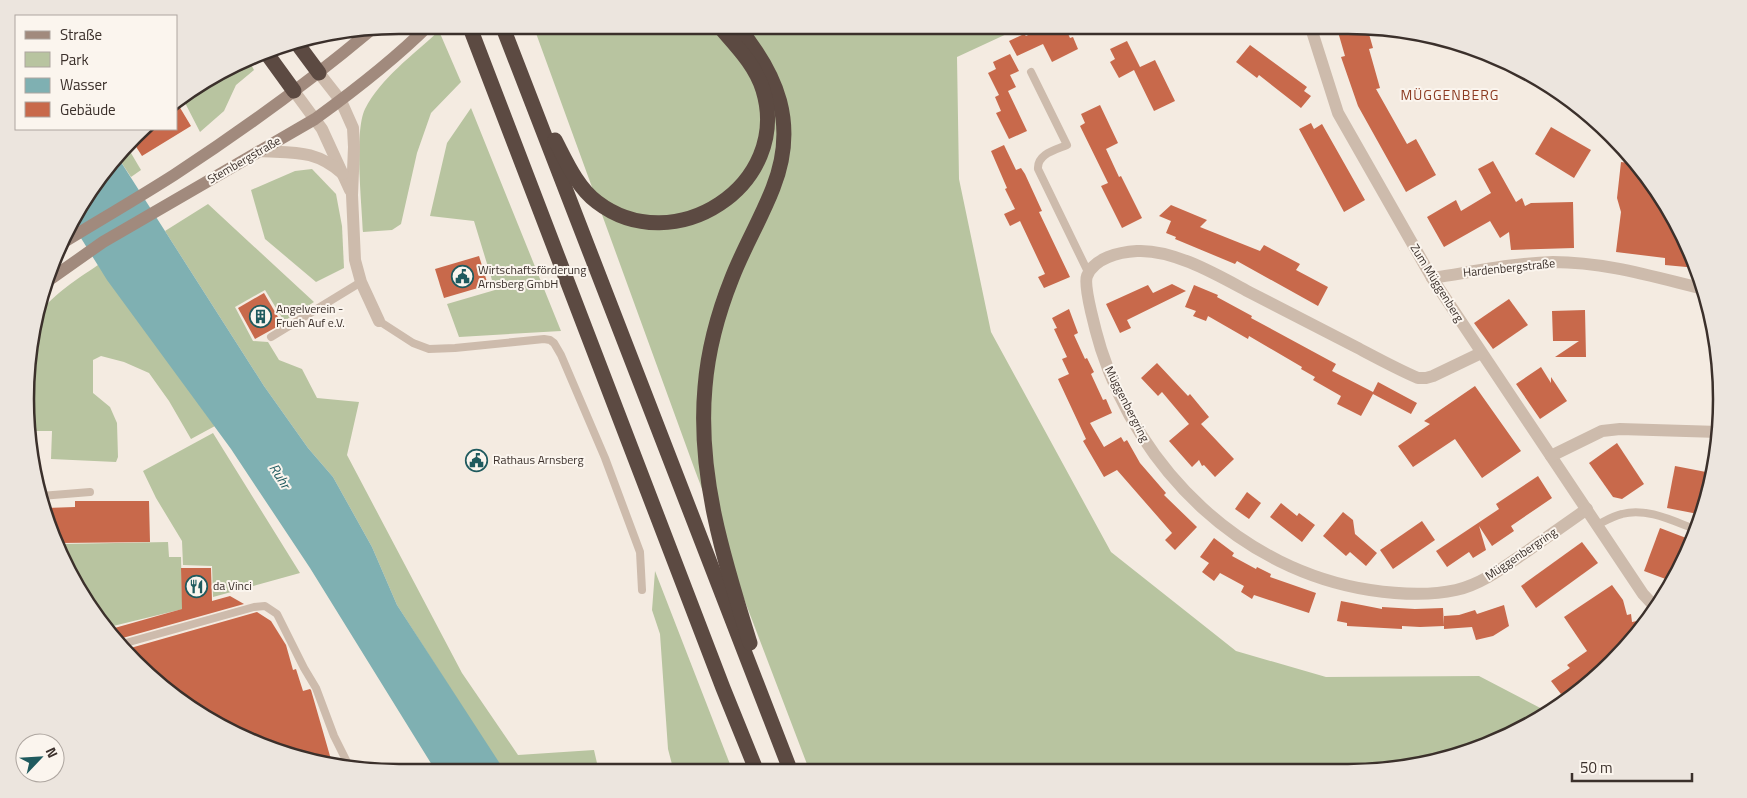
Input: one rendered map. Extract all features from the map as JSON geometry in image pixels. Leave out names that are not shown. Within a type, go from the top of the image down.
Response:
[{"type":"highway","points":[[472,34],[754,764]]},
{"type":"highway","points":[[505,34],[788,764]]},
{"type":"highway","points":[[522,77],[571,171],[587,194],[598,203],[622,216],[652,224],[683,221],[712,210],[734,193],[748,176],[760,156],[767,132],[765,100],[757,76],[750,62],[726,34]]},
{"type":"highway","points":[[743,34],[764,63],[777,89],[783,118],[783,146],[780,167],[774,187],[732,276],[715,326],[708,358],[702,415],[706,472],[718,535],[753,651],[764,703]]},
{"type":"highway","points":[[300,47],[319,72]]},
{"type":"highway","points":[[270,58],[294,91]]},
{"type":"main road","name":"Stembergstraße","points":[[55,276],[103,242],[315,119],[378,72],[419,34]]},
{"type":"main road","name":"Stembergstraße","points":[[71,238],[161,183],[220,144],[294,91],[364,36]]},
{"type":"street","name":"Zum Müggenberg","points":[[1313,34],[1338,113],[1432,278],[1643,594],[1651,603]]},
{"type":"street","points":[[319,72],[341,101],[353,128],[352,195],[355,260],[361,282],[379,321]]},
{"type":"street","points":[[294,91],[329,141],[352,195]]},
{"type":"street","points":[[259,151],[317,157],[334,166],[345,176]]},
{"type":"street","points":[[1088,272],[1100,261],[1122,253],[1144,251],[1172,257],[1215,274],[1418,378],[1433,376],[1481,353]]},
{"type":"street","name":"Hardenbergstraße","points":[[1432,278],[1553,262],[1619,268],[1696,287]]},
{"type":"street","name":"Müggenbergring","points":[[1088,272],[1085,282],[1102,352],[1117,390],[1145,442],[1177,482],[1213,517],[1249,544],[1285,565],[1319,578],[1368,590],[1419,593],[1454,591],[1475,584],[1494,574],[1587,509]]},
{"type":"street","points":[[1551,456],[1602,431],[1620,429],[1711,432]]},
{"type":"lane","name":"Müggenbergring","points":[[1031,72],[1067,145],[1042,156],[1038,162],[1038,169],[1088,272]]},
{"type":"lane","points":[[271,337],[361,282]]},
{"type":"lane","points":[[379,321],[413,343],[422,347],[436,349],[536,339],[550,340],[554,343],[561,355],[605,458],[640,552],[642,590]]},
{"type":"lane","points":[[46,496],[90,492]]},
{"type":"lane","points":[[1597,525],[1624,513],[1634,512],[1657,516],[1690,527]]},
{"type":"lane","points":[[127,643],[254,607],[265,606],[277,614],[316,688],[334,736],[346,760]]},
{"type":"green space","points":[[436,34],[440,34],[461,82],[431,113],[417,153],[401,224],[392,230],[363,232],[359,150],[362,119],[365,109],[379,87]]},
{"type":"green space","points":[[536,34],[1007,34],[957,57],[959,179],[991,332],[1111,552],[1236,651],[1326,677],[1479,676],[1542,709],[1510,727],[1465,745],[1419,757],[1372,763],[807,764],[696,473]]},
{"type":"green space","points":[[251,65],[254,70],[236,85],[224,111],[200,132],[185,103],[216,83]]},
{"type":"green space","points":[[471,108],[561,331],[459,337],[447,304],[495,290],[474,221],[430,216],[447,143]]},
{"type":"green space","points":[[130,152],[141,170],[131,177],[121,162]]},
{"type":"green space","points":[[312,169],[336,194],[342,226],[344,268],[316,282],[265,239],[251,190],[295,171]]},
{"type":"green space","points":[[208,204],[314,302],[284,321],[265,290],[235,307],[253,341],[268,342],[279,360],[302,369],[317,398],[359,402],[347,455],[462,673],[518,755],[594,750],[597,764],[500,764],[397,605],[372,547],[333,477],[308,448],[264,386],[165,231]]},
{"type":"green space","points":[[98,265],[215,426],[191,439],[169,401],[149,373],[124,362],[101,356],[93,360],[93,393],[110,407],[117,423],[118,457],[116,462],[51,459],[52,431],[36,431],[34,399],[37,351],[46,305],[70,284]]},
{"type":"green space","points":[[213,433],[300,573],[213,597],[212,566],[183,565],[182,541],[156,498],[143,471]]},
{"type":"green space","points":[[168,542],[169,557],[181,557],[182,598],[187,608],[113,626],[83,582],[64,544]]},
{"type":"green space","points":[[655,571],[730,764],[672,764],[668,749],[660,634],[652,610]]},
{"type":"water","name":"Ruhr","points":[[121,162],[264,386],[308,448],[333,477],[372,547],[397,605],[500,764],[431,764],[310,568],[231,449],[107,280],[75,229],[95,196]]},
{"type":"building","points":[[1024,34],[1026,36],[1030,34],[1068,34],[1070,38],[1073,37],[1078,49],[1052,62],[1043,44],[1017,56],[1009,41]]},
{"type":"building","points":[[1339,34],[1369,35],[1373,48],[1369,49],[1380,88],[1376,89],[1407,144],[1416,139],[1436,175],[1406,192],[1358,106],[1341,57],[1345,56]]},
{"type":"building","points":[[1127,41],[1140,67],[1155,60],[1175,101],[1154,111],[1134,70],[1119,78],[1110,62],[1115,59],[1110,49]]},
{"type":"building","points":[[1250,45],[1307,87],[1304,91],[1311,96],[1301,108],[1259,75],[1257,78],[1236,62]]},
{"type":"building","points":[[1010,54],[1019,71],[1010,75],[1016,87],[1008,91],[1027,131],[1009,139],[996,113],[1001,111],[995,97],[999,95],[988,73],[996,69],[993,62]]},
{"type":"building","points":[[1100,105],[1118,143],[1106,149],[1142,218],[1122,228],[1101,186],[1108,183],[1080,126],[1085,123],[1081,114]]},
{"type":"building","points":[[180,107],[191,126],[142,156],[136,146],[152,130],[178,130],[178,108]]},
{"type":"building","points":[[1311,123],[1314,129],[1322,124],[1365,200],[1344,212],[1299,129]]},
{"type":"building","points":[[1551,127],[1591,150],[1574,178],[1535,154]]},
{"type":"building","points":[[1004,145],[1016,170],[1021,168],[1025,174],[1042,211],[1039,212],[1070,277],[1044,288],[1038,277],[1045,274],[1020,221],[1010,226],[1004,214],[1015,209],[1005,189],[1007,188],[991,151]]},
{"type":"building","points":[[1493,161],[1516,202],[1522,198],[1525,206],[1531,203],[1573,202],[1574,248],[1511,250],[1509,232],[1500,238],[1490,221],[1444,247],[1427,217],[1456,200],[1461,211],[1491,193],[1478,169]]},
{"type":"building","points":[[1621,162],[1627,163],[1652,196],[1664,216],[1676,237],[1688,267],[1665,265],[1665,258],[1616,252],[1621,212],[1617,198]]},
{"type":"building","points":[[1171,205],[1207,220],[1200,227],[1260,251],[1264,245],[1300,264],[1296,270],[1328,287],[1318,306],[1237,261],[1235,264],[1175,239],[1176,237],[1166,233],[1171,221],[1159,216]]},
{"type":"building","name":"Wirtschaftsförderung Arnsberg GmbH","points":[[479,256],[488,285],[444,298],[435,269]]},
{"type":"building","points":[[1172,284],[1186,291],[1127,320],[1131,328],[1120,333],[1106,304],[1148,285],[1153,293]]},
{"type":"building","points":[[1194,285],[1218,295],[1217,297],[1252,316],[1251,318],[1336,364],[1332,371],[1373,392],[1378,382],[1417,403],[1411,414],[1373,394],[1361,416],[1337,404],[1341,396],[1313,380],[1315,377],[1301,369],[1302,367],[1249,336],[1248,339],[1208,316],[1206,321],[1193,316],[1196,311],[1185,307]]},
{"type":"building","name":"Angelverein - Frueh Auf e.V.","points":[[264,293],[282,324],[255,339],[238,308]]},
{"type":"building","points":[[1509,299],[1528,325],[1493,349],[1474,323]]},
{"type":"building","points":[[1069,309],[1078,333],[1074,335],[1085,359],[1087,358],[1094,372],[1091,374],[1103,400],[1106,399],[1112,413],[1090,423],[1104,447],[1121,437],[1124,442],[1127,440],[1140,463],[1166,493],[1164,495],[1197,527],[1175,550],[1165,540],[1172,533],[1117,470],[1104,477],[1083,441],[1086,439],[1058,379],[1069,374],[1062,359],[1067,357],[1054,329],[1057,328],[1052,318]]},
{"type":"building","points":[[1585,310],[1586,357],[1555,357],[1579,341],[1553,341],[1552,311]]},
{"type":"building","points":[[1157,363],[1188,396],[1190,394],[1209,417],[1201,424],[1234,459],[1215,477],[1204,465],[1202,466],[1199,460],[1192,467],[1169,441],[1189,424],[1162,392],[1158,396],[1141,378]]},
{"type":"building","points":[[1541,367],[1551,383],[1551,377],[1567,401],[1540,419],[1516,384]]},
{"type":"building","points":[[1475,386],[1521,451],[1482,478],[1455,439],[1413,467],[1398,446],[1430,424],[1424,421]]},
{"type":"building","points":[[1617,443],[1644,484],[1622,499],[1613,497],[1589,463]]},
{"type":"building","points":[[1675,466],[1706,472],[1695,513],[1667,508]]},
{"type":"building","points":[[1538,476],[1552,498],[1511,526],[1514,531],[1492,546],[1479,526],[1486,550],[1473,558],[1469,552],[1447,567],[1436,551],[1499,509],[1496,504]]},
{"type":"building","points":[[1247,492],[1261,503],[1249,519],[1235,509]]},
{"type":"building","points":[[75,501],[149,501],[150,542],[64,543],[50,508],[75,507]]},
{"type":"building","points":[[1281,503],[1297,516],[1299,513],[1315,525],[1302,542],[1270,517]]},
{"type":"building","points":[[1343,512],[1353,520],[1355,534],[1377,553],[1366,566],[1350,552],[1346,556],[1323,536]]},
{"type":"building","points":[[1422,521],[1435,540],[1393,569],[1380,550]]},
{"type":"building","points":[[1660,528],[1685,538],[1666,579],[1644,571]]},
{"type":"building","points":[[1214,538],[1234,553],[1232,556],[1256,569],[1257,567],[1271,574],[1270,577],[1316,593],[1309,613],[1254,595],[1252,599],[1241,592],[1244,586],[1220,573],[1214,581],[1202,572],[1209,563],[1200,557]]},
{"type":"building","points":[[1582,542],[1598,563],[1536,608],[1521,586]]},
{"type":"building","points":[[181,568],[211,568],[212,601],[230,596],[244,604],[122,638],[115,628],[182,609]]},
{"type":"building","points":[[1612,585],[1623,600],[1627,615],[1631,614],[1632,622],[1637,622],[1623,640],[1589,674],[1561,694],[1551,681],[1570,668],[1567,665],[1587,651],[1564,617]]},
{"type":"building","points":[[1341,601],[1382,609],[1382,607],[1443,608],[1444,626],[1402,626],[1402,629],[1347,626],[1347,623],[1337,621]]},
{"type":"building","points":[[1504,605],[1509,626],[1493,636],[1476,640],[1472,627],[1444,629],[1444,616],[1459,615],[1475,610],[1477,614]]},
{"type":"building","points":[[257,612],[271,621],[286,645],[293,670],[296,669],[303,691],[311,690],[331,758],[282,745],[237,727],[196,703],[177,689],[158,674],[132,648]]},
{"type":"place","name":"Wirtschaftsförderung Arnsberg GmbH","points":[[462,277]]},
{"type":"place","name":"Angelverein - Frueh Auf e.V.","points":[[260,316]]},
{"type":"place","name":"Rathaus Arnsberg","points":[[477,460]]},
{"type":"place","name":"da Vinci","points":[[197,586]]},
{"type":"district","name":"MÜGGENBERG","points":[[1450,95]]}]
